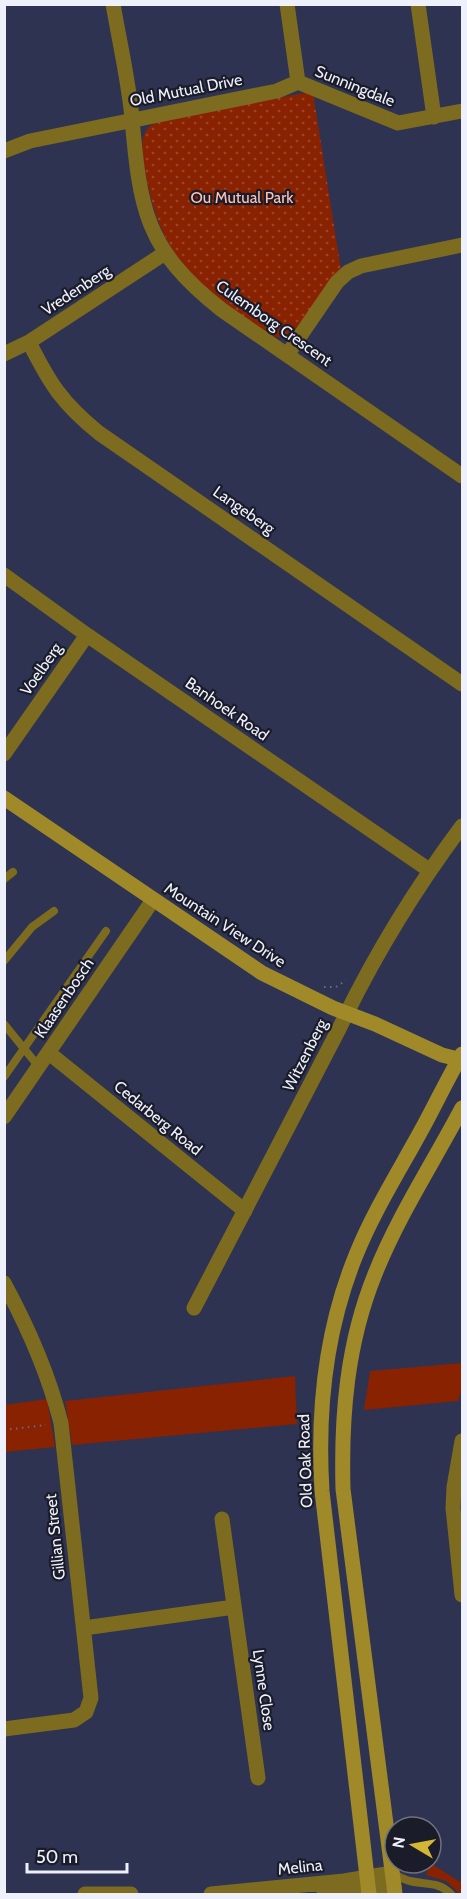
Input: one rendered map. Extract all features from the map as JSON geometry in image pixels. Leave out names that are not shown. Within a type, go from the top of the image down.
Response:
[{"type":"main road","name":"Mountain View Drive","points":[[4,798],[262,973],[442,1055],[462,1058]]},
{"type":"main road","points":[[442,1055],[456,1080]]},
{"type":"main road","name":"Old Oak Road","points":[[368,1886],[322,1491],[319,1445],[321,1399],[338,1307],[356,1255],[381,1204],[456,1080],[462,1058]]},
{"type":"main road","points":[[397,1884],[343,1489],[342,1436],[346,1384],[352,1348],[375,1274],[392,1235],[462,1108]]},
{"type":"street","name":"Culemborg Crescent","points":[[113,4],[144,206],[165,253],[183,275],[207,298],[462,476]]},
{"type":"street","points":[[287,4],[298,82]]},
{"type":"street","points":[[418,4],[434,117]]},
{"type":"street","name":"Old Mutual Drive","points":[[4,151],[30,141],[277,91],[298,82]]},
{"type":"street","name":"Sunningdale","points":[[298,82],[398,123],[462,111]]},
{"type":"street","points":[[287,355],[337,282],[348,272],[368,265],[462,245]]},
{"type":"street","name":"Vredenberg","points":[[4,354],[29,342],[165,253]]},
{"type":"street","name":"Langeberg","points":[[29,342],[53,387],[77,415],[99,433],[462,684]]},
{"type":"street","name":"Banhoek Road","points":[[4,575],[429,870]]},
{"type":"street","name":"Voelberg","points":[[4,754],[87,634]]},
{"type":"street","name":"Witzenberg","points":[[194,1308],[361,984],[429,870],[462,826]]},
{"type":"street","name":"Klaasenbosch","points":[[4,1117],[153,900]]},
{"type":"street","name":"Cedarberg Road","points":[[49,1053],[245,1211]]},
{"type":"street","name":"Gillian Street","points":[[4,1283],[44,1364],[61,1423],[91,1698],[86,1712],[74,1720],[4,1729]]},
{"type":"street","points":[[462,1441],[453,1508],[462,1594]]},
{"type":"street","name":"Lynne Close","points":[[222,1519],[258,1778]]},
{"type":"street","points":[[84,1628],[234,1607]]},
{"type":"street","name":"Melina","points":[[211,1894],[332,1882],[368,1886]]},
{"type":"street","name":"Melina","points":[[324,1894],[368,1886],[397,1884]]},
{"type":"street","points":[[85,1894],[130,1894]]},
{"type":"lane","points":[[4,879],[13,872]]},
{"type":"lane","points":[[4,961],[32,927],[54,911]]},
{"type":"lane","points":[[4,1077],[106,931]]},
{"type":"lane","points":[[4,1024],[39,1067]]},
{"type":"lane","points":[[397,1884],[433,1883],[450,1894]]},
{"type":"path","points":[[316,986],[336,987],[348,978]]},
{"type":"path","points":[[4,1430],[61,1423]]},
{"type":"green space","name":"Ou Mutual Park","points":[[313,93],[341,270],[295,330],[287,336],[277,337],[270,335],[210,293],[195,280],[173,251],[157,218],[147,183],[143,139],[144,133],[152,124],[159,121]]},
{"type":"green space","points":[[462,1363],[462,1387],[458,1401],[364,1410],[370,1371]]},
{"type":"green space","points":[[295,1376],[297,1424],[72,1445],[65,1401]]},
{"type":"green space","points":[[47,1399],[55,1447],[5,1452],[4,1405]]},
{"type":"green space","points":[[443,1871],[462,1883],[462,1894],[446,1881],[426,1875],[443,1875]]}]
